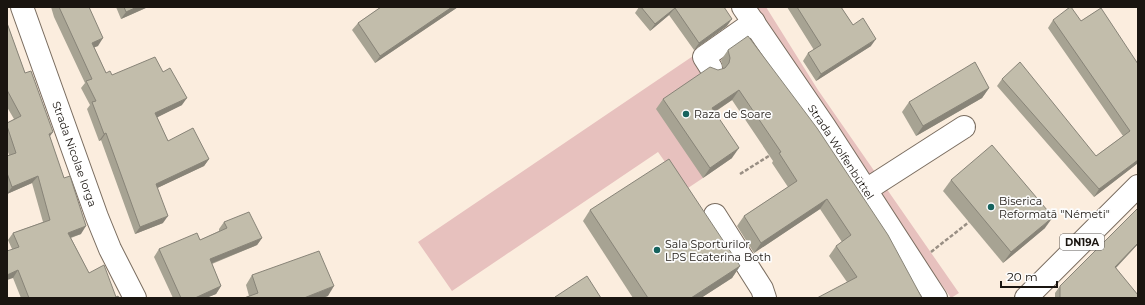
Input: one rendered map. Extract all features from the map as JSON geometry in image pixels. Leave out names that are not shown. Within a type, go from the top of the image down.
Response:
[{"type":"main road","name":"Strada Nicolae Iorga","points":[[22,7],[97,217],[110,249],[135,298]]},
{"type":"main road","points":[[711,68],[704,57],[748,15]]},
{"type":"main road","name":"Strada Wolfenbüttel","points":[[748,15],[866,190],[936,298]]},
{"type":"main road","points":[[866,190],[964,127]]},
{"type":"main road","name":"DN19A","points":[[1026,298],[1138,186]]},
{"type":"main road","points":[[714,214],[762,289],[765,298]]},
{"type":"path","points":[[740,174],[774,152]]},
{"type":"path","points":[[914,264],[969,222]]},
{"type":"shaded area","points":[[753,7],[766,7],[818,90],[959,293],[951,298],[876,191]]},
{"type":"shaded area","points":[[696,54],[709,73],[703,178],[685,190],[658,152],[452,291],[418,242]]},
{"type":"building","points":[[59,7],[89,7],[103,38],[92,43],[106,73],[110,71],[112,75],[155,57],[163,72],[170,68],[187,98],[155,113],[168,141],[193,128],[209,159],[156,184],[168,216],[140,227],[106,133],[104,134],[92,102],[96,101],[86,81],[92,79]]},
{"type":"building","points":[[124,7],[137,7],[126,12]]},
{"type":"building","points":[[381,7],[452,7],[380,56],[358,23]]},
{"type":"building","points":[[641,7],[724,7],[732,19],[699,43],[675,8],[655,24]]},
{"type":"building","points":[[797,7],[841,7],[853,25],[863,18],[876,39],[821,74],[808,53],[821,45]]},
{"type":"building","points":[[1070,7],[1081,21],[1101,8],[1138,64],[1138,160],[1099,189],[1002,79],[1020,62],[1096,156],[1130,131],[1053,20]]},
{"type":"building","points":[[7,23],[25,73],[31,71],[53,132],[49,134],[64,178],[70,176],[86,226],[68,233],[89,273],[104,265],[116,297],[118,296],[119,298],[29,298],[18,270],[7,275],[7,251],[19,247],[13,233],[50,220],[38,176],[12,187],[7,173],[7,156],[16,153],[7,123],[21,116],[7,90]]},
{"type":"building","points":[[748,36],[817,128],[888,235],[922,298],[817,298],[857,277],[836,246],[851,235],[827,199],[761,243],[744,216],[797,181],[779,153],[781,152],[739,90],[712,108],[739,148],[710,168],[663,99],[710,67],[718,70],[725,68],[729,63],[730,58],[728,50]]},
{"type":"building","points":[[975,62],[989,88],[923,126],[909,102]]},
{"type":"building","name":"Biserica Reformată \"Németi\"","points":[[992,145],[1053,217],[1011,252],[951,180]]},
{"type":"building","name":"Sala Sporturilor LPS Ecaterina Both","points":[[669,159],[740,266],[691,298],[648,298],[590,210]]},
{"type":"building","points":[[1138,208],[1138,243],[1115,267],[1138,295],[1138,298],[1060,298],[1060,286]]},
{"type":"building","points":[[249,212],[262,238],[210,259],[221,286],[195,298],[181,298],[159,249],[197,233],[200,240],[227,228],[224,222]]},
{"type":"building","points":[[319,251],[334,286],[304,298],[244,298],[258,293],[252,275]]},
{"type":"building","points":[[587,276],[601,298],[555,297]]},
{"type":"place","name":"Raza de Soare","points":[[686,114]]},
{"type":"place","name":"Biserica Reformată \"Németi\"","points":[[991,207]]},
{"type":"place","name":"Sala Sporturilor LPS Ecaterina Both","points":[[657,250]]}]
